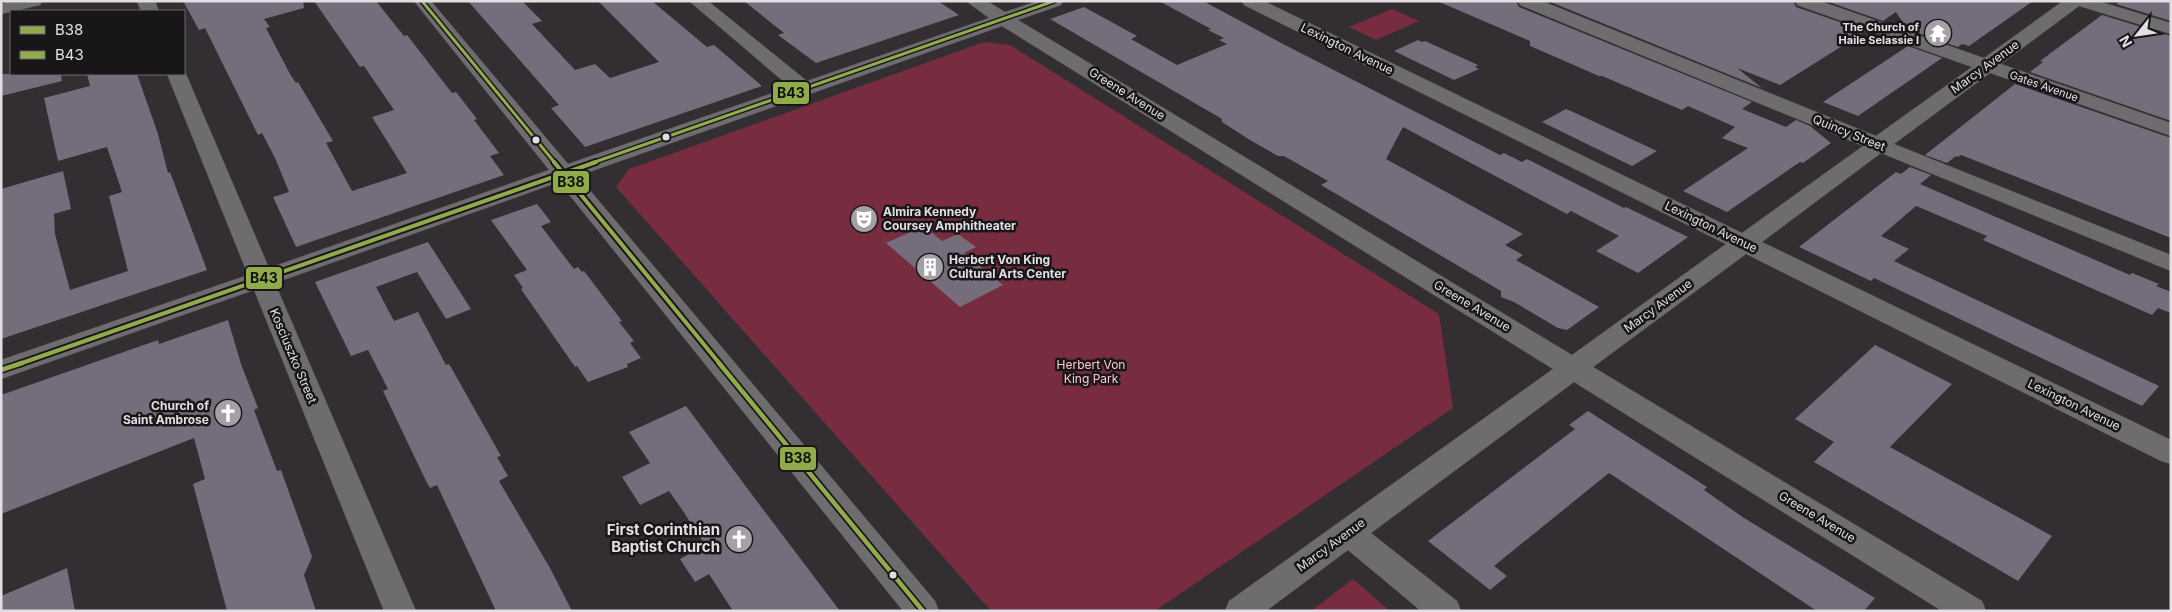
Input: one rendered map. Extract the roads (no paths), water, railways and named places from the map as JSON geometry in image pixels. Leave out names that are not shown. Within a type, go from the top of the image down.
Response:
[{"type":"street","points":[[1,9],[34,1]]},
{"type":"street","points":[[422,1],[923,611]]},
{"type":"street","points":[[697,1],[803,88]]},
{"type":"street","name":"Greene Avenue","points":[[974,1],[1970,611]]},
{"type":"street","points":[[1,370],[1055,1]]},
{"type":"street","name":"Lexington Avenue","points":[[1250,1],[2171,453]]},
{"type":"street","name":"Quincy Street","points":[[1526,1],[2171,264]]},
{"type":"street","name":"Gates Avenue","points":[[1803,1],[2171,130]]},
{"type":"street","name":"Marcy Avenue","points":[[1241,611],[2075,1]]},
{"type":"street","points":[[2079,1],[2171,29]]},
{"type":"street","name":"Kosciuszko Street","points":[[176,75],[400,611]]},
{"type":"street","points":[[1348,532],[1445,611]]},
{"type":"place","name":"The Church of Haile Selassie I","points":[[1938,33]]},
{"type":"place","name":"Almira Kennedy Coursey Amphitheater","points":[[864,219]]},
{"type":"place","name":"Herbert Von King Cultural Arts Center","points":[[930,267]]},
{"type":"place","name":"Church of Saint Ambrose","points":[[228,413]]},
{"type":"place","name":"First Corinthian Baptist Church","points":[[739,539]]},
{"type":"park label","name":"Herbert Von King Park","points":[[1091,372]]}]
